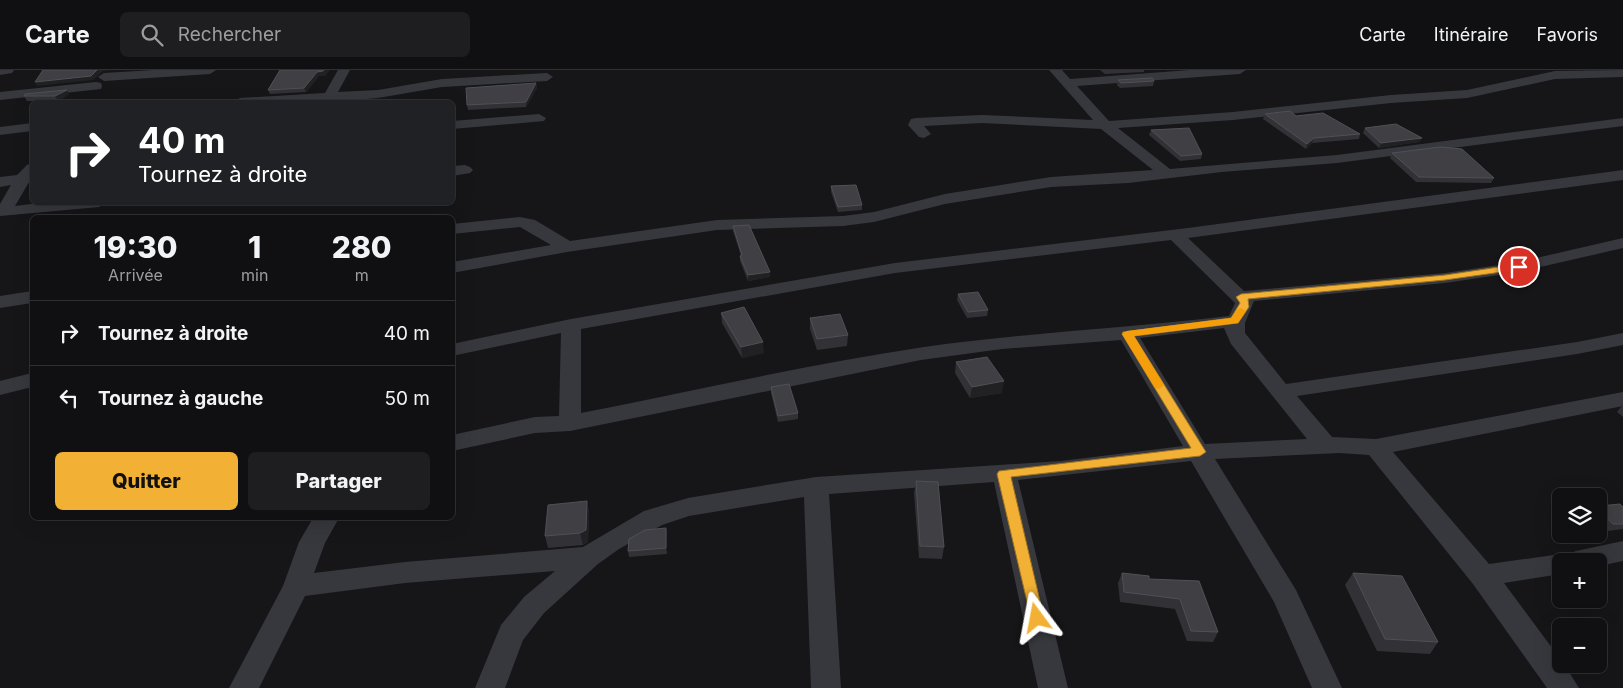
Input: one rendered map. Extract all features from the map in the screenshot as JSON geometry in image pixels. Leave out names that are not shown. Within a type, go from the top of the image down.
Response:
[{"type":"street","points":[[0,71],[8,70]]},
{"type":"street","points":[[0,96],[103,78],[210,70]]},
{"type":"street","points":[[329,98],[344,70]]},
{"type":"street","points":[[1055,70],[1105,125],[1166,173]]},
{"type":"street","points":[[1067,83],[1240,70]]},
{"type":"street","points":[[924,134],[915,125],[916,122],[982,119],[1105,125],[1233,116],[1391,99],[1467,94],[1555,75],[1623,74]]},
{"type":"street","points":[[284,100],[391,92],[428,84],[547,77]]},
{"type":"street","points":[[82,100],[103,78]]},
{"type":"street","points":[[455,125],[539,118]]},
{"type":"street","points":[[455,267],[566,246],[717,225],[843,221],[888,214],[945,199],[1036,184],[1128,178],[1166,173],[1337,159],[1623,122]]},
{"type":"street","points":[[0,131],[30,127]]},
{"type":"street","points":[[0,182],[28,173]]},
{"type":"street","points":[[28,173],[4,212],[70,205]]},
{"type":"street","points":[[455,349],[571,324],[895,268],[1175,235],[1623,175]]},
{"type":"street","points":[[455,229],[520,222],[529,224],[566,246]]},
{"type":"street","points":[[1175,235],[1245,302],[1235,321],[1234,331],[1238,340],[1327,447]]},
{"type":"street","points":[[1241,297],[1445,278],[1500,270],[1623,243]]},
{"type":"street","points":[[0,302],[30,297]]},
{"type":"street","points":[[455,442],[535,425],[570,423],[921,354],[1002,343],[1127,334],[1235,321]]},
{"type":"street","points":[[570,423],[571,324]]},
{"type":"street","points":[[1127,334],[1200,452],[1286,598],[1327,688]]},
{"type":"street","points":[[1280,392],[1577,348],[1623,339]]},
{"type":"street","points":[[0,388],[30,380]]},
{"type":"street","points":[[490,688],[511,634],[534,605],[589,557],[610,542],[653,518],[688,507],[816,486],[1004,474],[1200,452],[1376,447],[1623,399]]},
{"type":"street","points":[[1376,447],[1483,576],[1564,688]]},
{"type":"street","points":[[1004,474],[1053,688]]},
{"type":"street","points":[[816,486],[826,688]]},
{"type":"street","points":[[244,688],[296,587],[312,542],[325,520]]},
{"type":"street","points":[[1607,554],[1623,551]]},
{"type":"street","points":[[296,587],[350,577],[402,571],[589,557]]},
{"type":"street","points":[[1483,576],[1552,565]]},
{"type":"building","points":[[43,70],[97,70],[91,76],[35,82]]},
{"type":"building","points":[[280,70],[324,70],[317,72],[304,88],[268,90]]},
{"type":"building","points":[[1152,78],[1154,81],[1121,83],[1118,80]]},
{"type":"building","points":[[536,83],[526,102],[467,105],[466,88]]},
{"type":"building","points":[[67,90],[55,96],[24,96],[25,94]]},
{"type":"building","points":[[1290,111],[1296,116],[1323,113],[1360,134],[1314,138],[1307,144],[1265,114]]},
{"type":"building","points":[[1396,124],[1422,138],[1381,143],[1365,128]]},
{"type":"building","points":[[1189,128],[1202,154],[1181,156],[1151,130]]},
{"type":"building","points":[[1440,147],[1462,149],[1494,178],[1419,177],[1392,153]]},
{"type":"building","points":[[856,185],[862,205],[838,207],[831,186]]},
{"type":"building","points":[[749,225],[770,272],[748,275],[740,256],[742,255],[733,226]]},
{"type":"building","points":[[978,292],[988,310],[968,312],[958,294]]},
{"type":"building","points":[[744,307],[763,342],[741,347],[721,313]]},
{"type":"building","points":[[840,314],[848,335],[817,339],[810,318]]},
{"type":"building","points":[[987,357],[1004,381],[972,387],[956,362]]},
{"type":"building","points":[[789,384],[798,413],[778,416],[771,387]]},
{"type":"building","points":[[916,481],[938,482],[944,547],[920,546]]},
{"type":"building","points":[[587,501],[586,530],[580,533],[545,536],[548,505]]},
{"type":"building","points":[[1620,504],[1623,507],[1623,524],[1613,524],[1607,518],[1607,505]]},
{"type":"building","points":[[666,528],[666,548],[628,551],[629,539],[645,530]]},
{"type":"building","points":[[1122,573],[1149,576],[1149,579],[1199,581],[1218,632],[1191,631],[1180,599],[1124,592]]},
{"type":"building","points":[[1353,573],[1402,576],[1438,642],[1385,639]]},
{"type":"slow traffic","points":[[1159,385],[1127,334],[1235,321],[1241,311]]},
{"type":"route","points":[[1037,618],[1004,474],[1028,470],[1090,466],[1200,452],[1127,334],[1235,321],[1244,307],[1245,302],[1241,297],[1336,286],[1445,278],[1519,267]]}]
